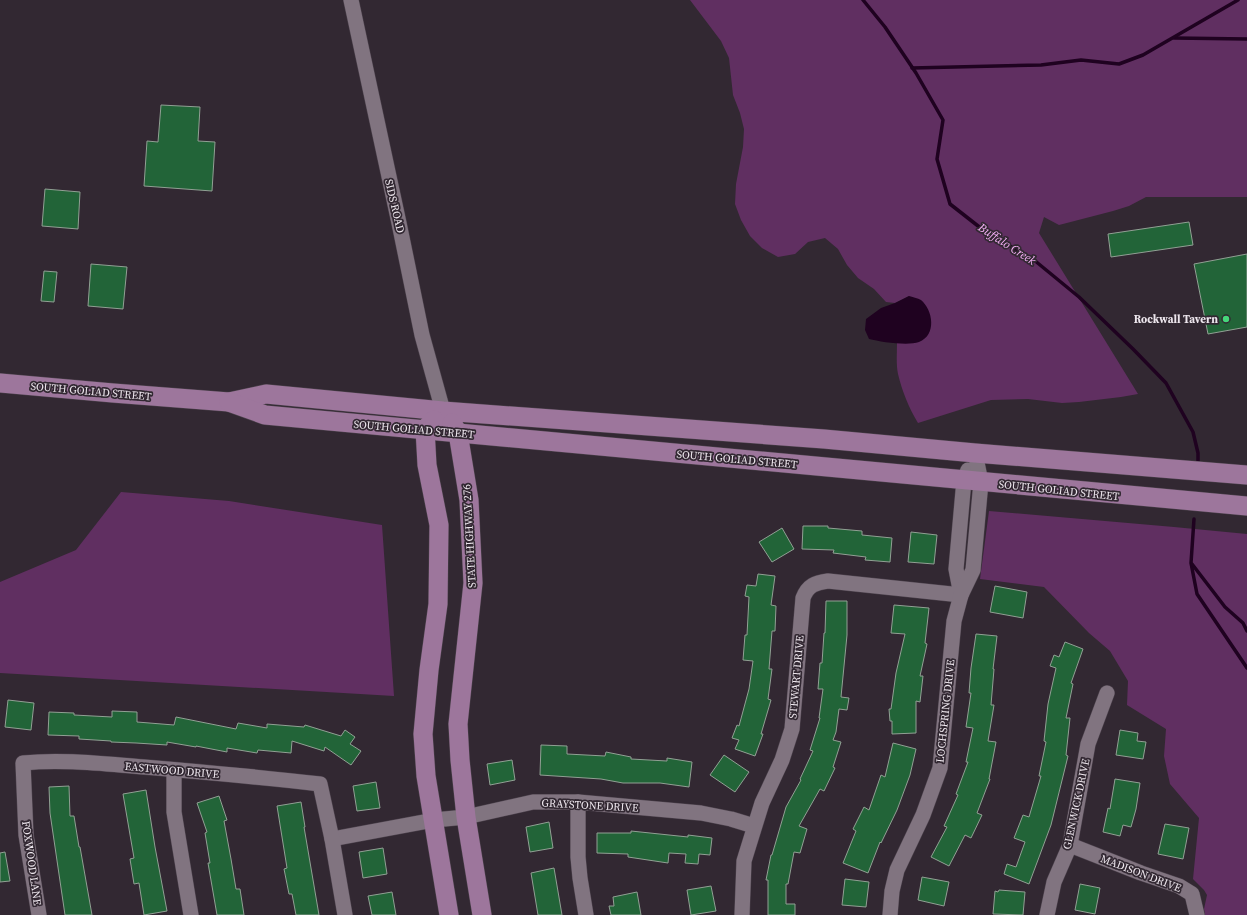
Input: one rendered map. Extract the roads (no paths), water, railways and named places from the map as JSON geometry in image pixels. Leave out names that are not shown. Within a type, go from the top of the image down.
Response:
[{"type":"main road","name":"SOUTH GOLIAD STREET","points":[[0,383],[229,402],[265,415],[1247,506]]},
{"type":"main road","name":"SOUTH GOLIAD STREET","points":[[229,402],[266,394],[443,411],[824,439],[1247,475]]},
{"type":"main road","points":[[443,411],[425,430],[427,465],[439,525],[438,604],[429,670],[423,734],[426,776],[449,915]]},
{"type":"main road","name":"STATE HIGHWAY 276","points":[[443,411],[458,433],[469,500],[473,583],[458,724],[466,817],[482,915]]},
{"type":"street","name":"SIDS ROAD","points":[[351,0],[422,335],[443,411]]},
{"type":"street","name":"LOCHSPRING DRIVE","points":[[890,915],[892,891],[897,870],[923,815],[940,768],[954,621],[961,595],[956,569],[973,481],[975,453]]},
{"type":"street","name":"STEWART DRIVE","points":[[742,915],[744,861],[762,803],[782,760],[792,729],[803,598],[806,590],[816,583],[828,581],[961,595]]},
{"type":"street","name":"GLENWICK DRIVE","points":[[1047,915],[1054,882],[1070,845],[1088,744],[1107,693]]},
{"type":"street","name":"EASTWOOD DRIVE","points":[[23,763],[38,762],[97,764],[249,776],[320,784],[332,839]]},
{"type":"street","name":"FOXWOOD LANE","points":[[23,763],[26,835],[39,915]]},
{"type":"street","points":[[174,770],[174,812],[191,915]]},
{"type":"street","name":"GRAYSTONE DRIVE","points":[[332,839],[434,820],[466,817],[533,802],[578,802],[701,813],[731,819],[754,826]]},
{"type":"street","points":[[578,802],[578,857],[586,915]]},
{"type":"street","points":[[332,839],[345,915]]},
{"type":"street","name":"MADISON DRIVE","points":[[1070,845],[1141,873],[1179,886],[1192,894],[1196,915]]},
{"type":"waterway","name":"Buffalo Creek","points":[[863,0],[885,27],[916,73],[943,120],[937,159],[950,204],[987,233],[1034,260],[1079,297],[1166,383],[1193,432],[1198,453],[1198,465]]},
{"type":"waterway","points":[[912,68],[1041,65],[1081,60],[1119,64],[1143,55],[1238,0]]},
{"type":"waterway","points":[[1174,38],[1247,39]]},
{"type":"waterway","name":"Buffalo Creek","points":[[1194,519],[1191,563],[1197,594],[1247,668]]},
{"type":"waterway","points":[[1192,564],[1225,607],[1243,623],[1247,631]]},
{"type":"place","name":"Rockwall Tavern","points":[[1226,319]]}]
